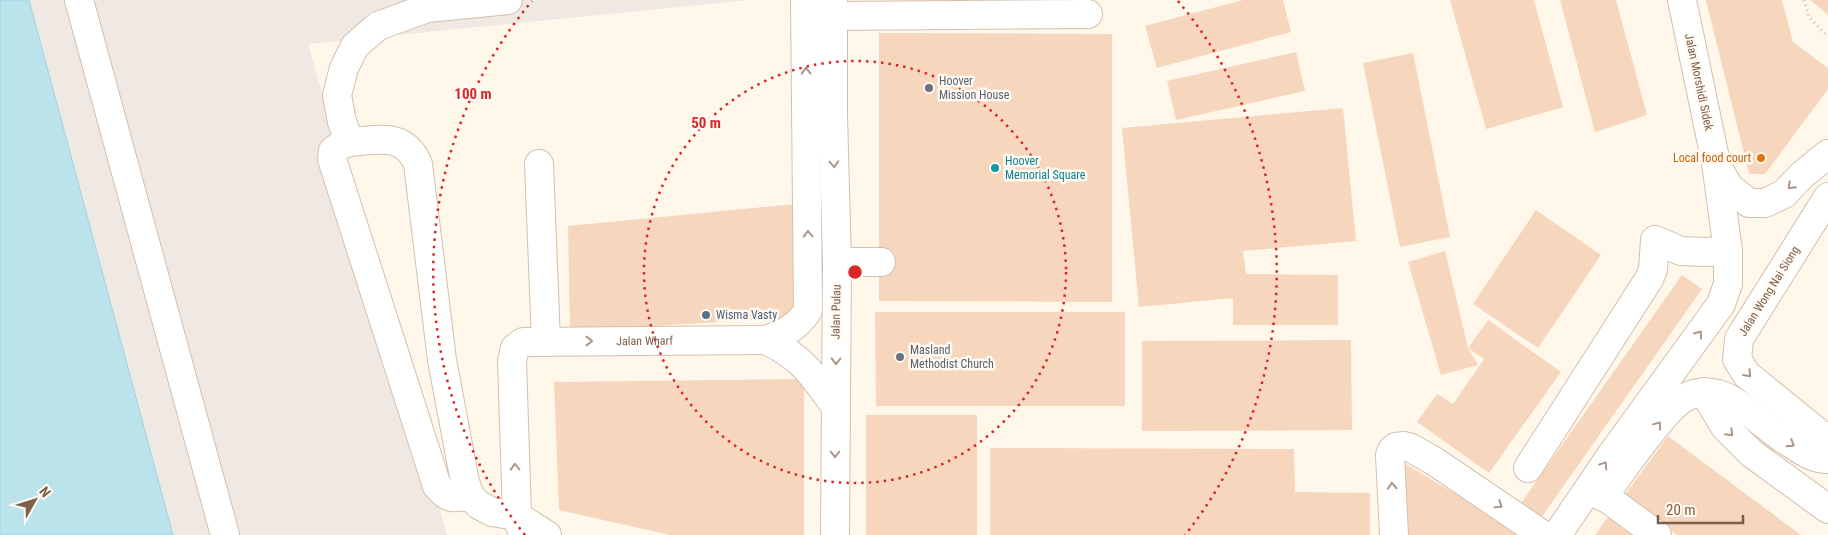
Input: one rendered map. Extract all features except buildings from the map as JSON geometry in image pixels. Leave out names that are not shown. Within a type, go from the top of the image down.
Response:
[{"type":"street","points":[[79,0],[225,535]]},
{"type":"street","points":[[350,142],[342,122],[337,95],[344,68],[355,46],[378,26],[426,8],[508,0]]},
{"type":"street","name":"Jalan Wharf","points":[[534,342],[766,340],[782,334],[804,318],[808,310],[805,0]]},
{"type":"street","name":"Jalan Morshidi Sidek","points":[[1682,0],[1716,163]]},
{"type":"street","points":[[833,8],[1088,14]]},
{"type":"street","name":"Jalan Pulau","points":[[833,8],[833,115],[837,262],[835,535]]},
{"type":"street","points":[[470,496],[452,498],[444,494],[437,486],[332,159],[333,151],[341,144],[394,141],[406,146],[413,153],[418,164],[442,360],[465,482],[470,496],[479,505],[520,525],[547,535]]},
{"type":"street","points":[[1716,163],[1729,187],[1749,202],[1765,203],[1784,194],[1802,175],[1828,154]]},
{"type":"street","points":[[1557,535],[1612,454],[1721,304],[1728,284],[1728,251],[1716,163]]},
{"type":"street","points":[[520,525],[512,361],[515,348],[534,342],[539,164]]},
{"type":"street","name":"Jalan Wong Nai Siong","points":[[1828,197],[1739,339],[1737,359],[1746,374],[1828,442]]},
{"type":"street","points":[[1528,468],[1650,279],[1653,270],[1655,240],[1681,251],[1728,251]]},
{"type":"street","points":[[837,262],[881,262]]},
{"type":"street","name":"Jalan Wharf","points":[[766,340],[796,357],[809,370],[835,406]]},
{"type":"street","points":[[1704,392],[1725,427],[1751,454],[1828,510]]},
{"type":"street","points":[[1577,535],[1604,496],[1670,410],[1688,396],[1704,392],[1718,394],[1732,400],[1772,431],[1803,451],[1822,460],[1828,459]]},
{"type":"street","points":[[1394,535],[1390,455],[1396,447],[1404,446],[1434,462],[1544,535]]},
{"type":"street","points":[[1604,496],[1657,535]]},
{"type":"path","points":[[1804,0],[1809,17],[1828,37]]},
{"type":"shaded area","points":[[29,0],[749,0],[308,44],[447,535],[172,535]]},
{"type":"water","points":[[0,0],[29,0],[173,535],[0,535]]},
{"type":"place","name":"Hoover Mission House","points":[[929,88]]},
{"type":"place","name":"Local food court","points":[[1761,158]]},
{"type":"place","name":"Hoover Memorial Square","points":[[995,168]]},
{"type":"place","name":"Wisma Vasty","points":[[706,315]]},
{"type":"place","name":"Masland Methodist Church","points":[[900,357]]}]
